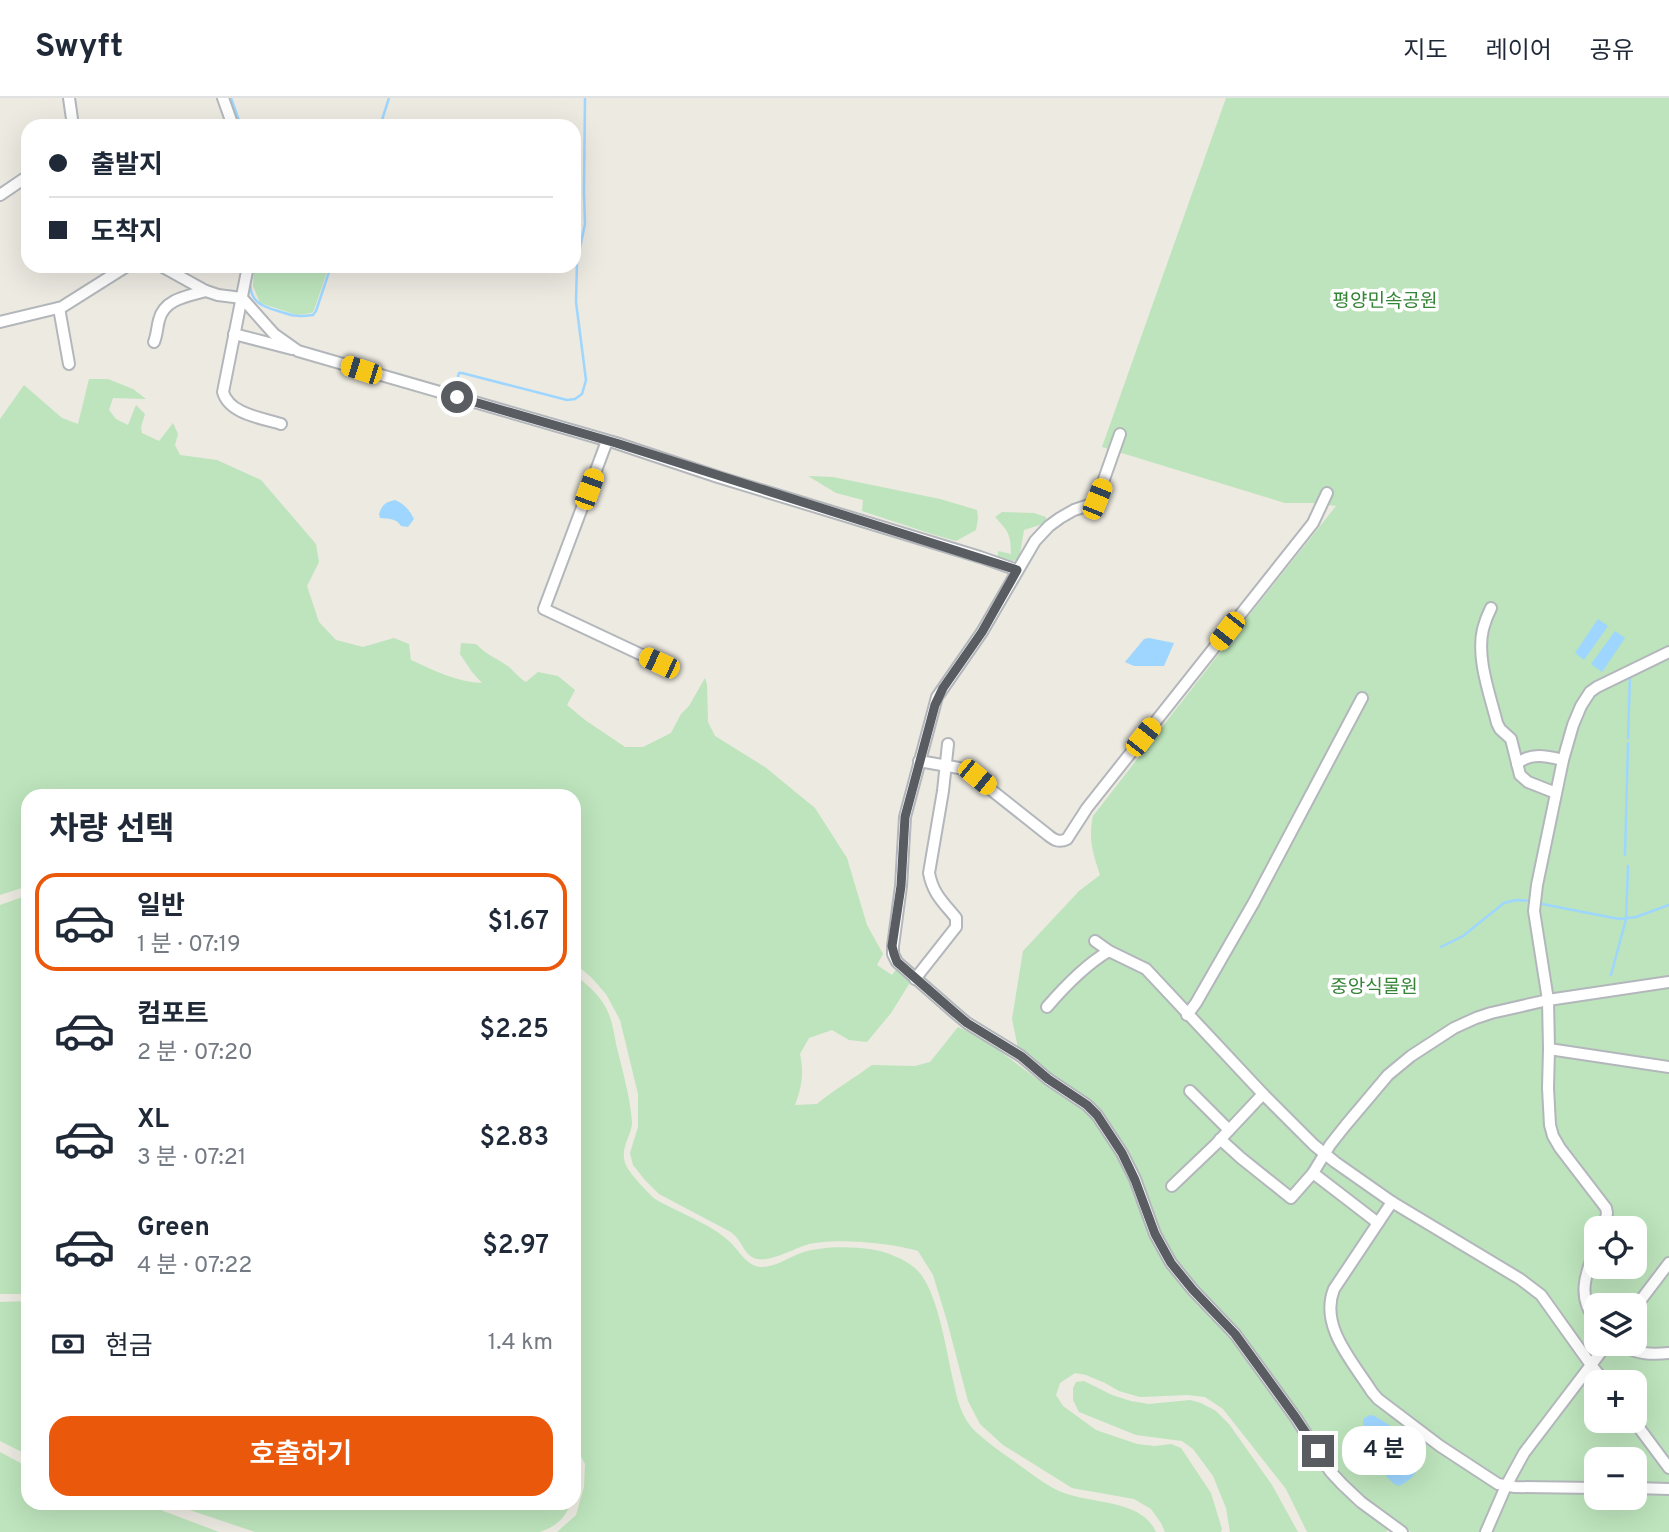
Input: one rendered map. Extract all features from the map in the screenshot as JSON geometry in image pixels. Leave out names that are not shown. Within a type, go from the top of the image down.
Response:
[{"type":"street","points":[[69,98],[72,119]]},
{"type":"street","points":[[223,98],[230,119]]},
{"type":"street","points":[[0,195],[21,181]]},
{"type":"street","points":[[0,322],[59,308],[116,273]]},
{"type":"street","points":[[174,273],[206,291],[242,298],[274,334],[298,351]]},
{"type":"street","points":[[247,273],[223,392],[228,404],[246,414],[281,424]]},
{"type":"street","points":[[154,342],[163,309],[168,304],[206,291]]},
{"type":"street","points":[[59,308],[69,364]]},
{"type":"street","points":[[234,334],[607,441],[1017,570]]},
{"type":"street","points":[[1120,434],[1097,499],[1049,526],[1035,541],[982,632],[937,697],[905,817],[901,886],[892,946],[894,954],[897,962],[967,1023],[1021,1056],[1097,1115],[1126,1160],[1155,1234],[1171,1263],[1235,1334],[1342,1484],[1402,1532]]},
{"type":"street","points":[[607,441],[544,608],[659,663]]},
{"type":"street","points":[[919,761],[966,770],[1055,840],[1062,842],[1067,839],[1087,808],[1313,523],[1327,493]]},
{"type":"street","points":[[1492,608],[1482,632],[1483,667],[1497,723],[1511,739],[1520,775],[1528,782],[1556,793]]},
{"type":"street","points":[[1606,1216],[1604,1205],[1568,1161],[1553,1136],[1549,1116],[1548,1000],[1534,911],[1563,760],[1581,706],[1590,692],[1597,687],[1669,652]]},
{"type":"street","points":[[1187,1015],[1235,935],[1362,698]]},
{"type":"street","points":[[915,979],[957,923],[956,918],[936,894],[929,873],[948,744]]},
{"type":"street","points":[[1517,764],[1523,758],[1531,756],[1563,760]]},
{"type":"street","points":[[1095,941],[1146,970],[1263,1094],[1325,1154],[1392,1202],[1530,1286],[1548,1302],[1595,1370]]},
{"type":"street","points":[[1047,1007],[1078,975],[1109,951]]},
{"type":"street","points":[[1190,1091],[1241,1158],[1291,1198],[1314,1173],[1330,1145],[1388,1075],[1411,1056],[1454,1028],[1476,1018],[1548,1000],[1669,982]]},
{"type":"street","points":[[1549,1049],[1669,1068]]},
{"type":"street","points":[[1172,1186],[1263,1094]]},
{"type":"street","points":[[1314,1173],[1378,1223]]},
{"type":"street","points":[[1392,1202],[1330,1299],[1330,1320],[1342,1345],[1378,1399],[1440,1446],[1498,1484],[1584,1488]]},
{"type":"street","points":[[1646,1293],[1669,1263]]},
{"type":"street","points":[[1647,1354],[1669,1353]]},
{"type":"street","points":[[1486,1532],[1524,1453],[1598,1356]]},
{"type":"street","points":[[1643,1433],[1669,1468]]},
{"type":"street","points":[[1647,1488],[1669,1489]]},
{"type":"green space","name":"중앙식물원","points":[[1226,98],[1669,98],[1669,1532],[1411,1532],[1369,1502],[1341,1478],[1172,1258],[1110,1129],[1025,1057],[1018,1048],[1012,1019],[1023,951],[1079,891],[1100,875],[1091,839],[1093,816],[1336,506],[1285,503],[1102,447]]},
{"type":"green space","points":[[254,273],[327,273],[312,313],[297,315],[260,303],[253,286]]},
{"type":"green space","points":[[89,379],[108,379],[133,389],[146,399],[113,398],[109,410],[116,419],[128,425],[136,405],[145,414],[142,433],[159,441],[173,423],[178,434],[175,445],[180,455],[217,460],[261,480],[316,544],[319,562],[307,586],[319,622],[336,640],[363,647],[394,638],[409,644],[411,660],[454,678],[482,683],[460,654],[461,643],[476,644],[526,682],[538,672],[558,676],[575,690],[567,705],[625,747],[643,747],[671,733],[705,678],[708,722],[715,736],[765,767],[815,808],[847,858],[867,925],[883,954],[877,965],[892,975],[897,968],[911,981],[891,1013],[867,1042],[849,1040],[832,1030],[809,1038],[800,1054],[802,1080],[795,1105],[817,1104],[872,1065],[915,1066],[930,1062],[958,1027],[984,1039],[1087,1113],[1103,1129],[1124,1166],[1151,1231],[1207,1311],[1262,1375],[1338,1488],[1388,1530],[1307,1532],[1286,1489],[1223,1409],[1205,1397],[1140,1397],[1075,1373],[1060,1383],[1056,1395],[1063,1406],[1096,1430],[1137,1444],[1171,1444],[1181,1448],[1211,1493],[1221,1532],[1165,1532],[1151,1509],[1134,1499],[1072,1488],[1003,1445],[980,1424],[968,1401],[933,1275],[918,1251],[878,1243],[831,1241],[806,1245],[773,1258],[754,1258],[729,1231],[659,1194],[633,1165],[630,1153],[638,1127],[638,1094],[620,1020],[606,994],[581,969],[581,789],[21,789],[21,888],[0,895],[0,419],[24,385],[62,418],[78,424]]},
{"type":"green space","points":[[808,476],[833,477],[940,499],[977,510],[976,530],[956,541],[935,535],[862,511],[863,500],[836,493]]},
{"type":"green space","points":[[1002,512],[1034,513],[1046,517],[1046,523],[1024,530],[1019,560],[998,557],[998,551],[1011,554],[1008,533],[995,517]]},
{"type":"green space","points":[[21,898],[21,1294],[0,1294],[0,905]]},
{"type":"green space","points":[[581,980],[600,998],[610,1017],[628,1092],[632,1122],[625,1146],[625,1163],[652,1196],[716,1231],[747,1261],[756,1266],[772,1266],[811,1250],[834,1248],[861,1248],[884,1252],[909,1264],[924,1280],[936,1306],[958,1401],[963,1414],[981,1437],[1053,1488],[1066,1494],[1138,1512],[1156,1532],[557,1532],[576,1515],[577,1510],[581,1510],[585,1464],[581,1456]]},
{"type":"green space","points":[[21,1301],[21,1452],[0,1441],[0,1302]]},
{"type":"green space","points":[[1084,1381],[1131,1401],[1149,1404],[1190,1400],[1216,1411],[1229,1424],[1272,1485],[1298,1532],[1230,1532],[1226,1508],[1213,1476],[1193,1449],[1182,1441],[1136,1435],[1079,1412],[1073,1400],[1073,1388],[1076,1382]]},
{"type":"green space","points":[[0,1452],[21,1463],[21,1510],[161,1510],[219,1532],[0,1532]]},
{"type":"green space","points":[[190,1510],[567,1510],[559,1522],[540,1532],[255,1532]]},
{"type":"water","points":[[395,500],[406,507],[414,519],[408,527],[401,526],[392,519],[380,518],[383,506]]},
{"type":"water","points":[[1598,619],[1608,626],[1584,660],[1575,653]]},
{"type":"water","points":[[1615,631],[1625,638],[1602,672],[1591,664]]},
{"type":"water","points":[[1144,639],[1174,643],[1164,666],[1134,666],[1125,662]]},
{"type":"water","points":[[1370,1415],[1409,1438],[1420,1452],[1418,1470],[1399,1486],[1385,1475],[1392,1462],[1372,1442],[1365,1430],[1364,1418]]},
{"type":"waterway","points":[[231,98],[238,119]]},
{"type":"waterway","points":[[382,119],[389,98]]},
{"type":"waterway","points":[[581,243],[585,224],[585,98]]},
{"type":"waterway","points":[[250,279],[251,293],[261,304],[291,315],[313,315],[329,273]]},
{"type":"waterway","points":[[456,383],[459,373],[462,373],[567,400],[582,394],[586,380],[576,302],[577,273]]},
{"type":"waterway","points":[[1628,738],[1630,676]]},
{"type":"waterway","points":[[1625,855],[1628,743]]},
{"type":"waterway","points":[[1611,975],[1626,919],[1628,866]]},
{"type":"waterway","points":[[1441,947],[1463,936],[1504,903],[1516,900],[1532,901]]},
{"type":"waterway","points":[[1537,903],[1619,919],[1636,917],[1669,905]]},
{"type":"route","points":[[457,397],[616,443],[1017,570],[982,632],[937,697],[905,817],[903,870],[892,946],[894,954],[897,962],[967,1023],[1021,1056],[1097,1115],[1122,1153],[1155,1234],[1171,1263],[1235,1334],[1318,1451]]},
{"type":"park label","name":"평양민속공원","points":[[1385,302]]}]
